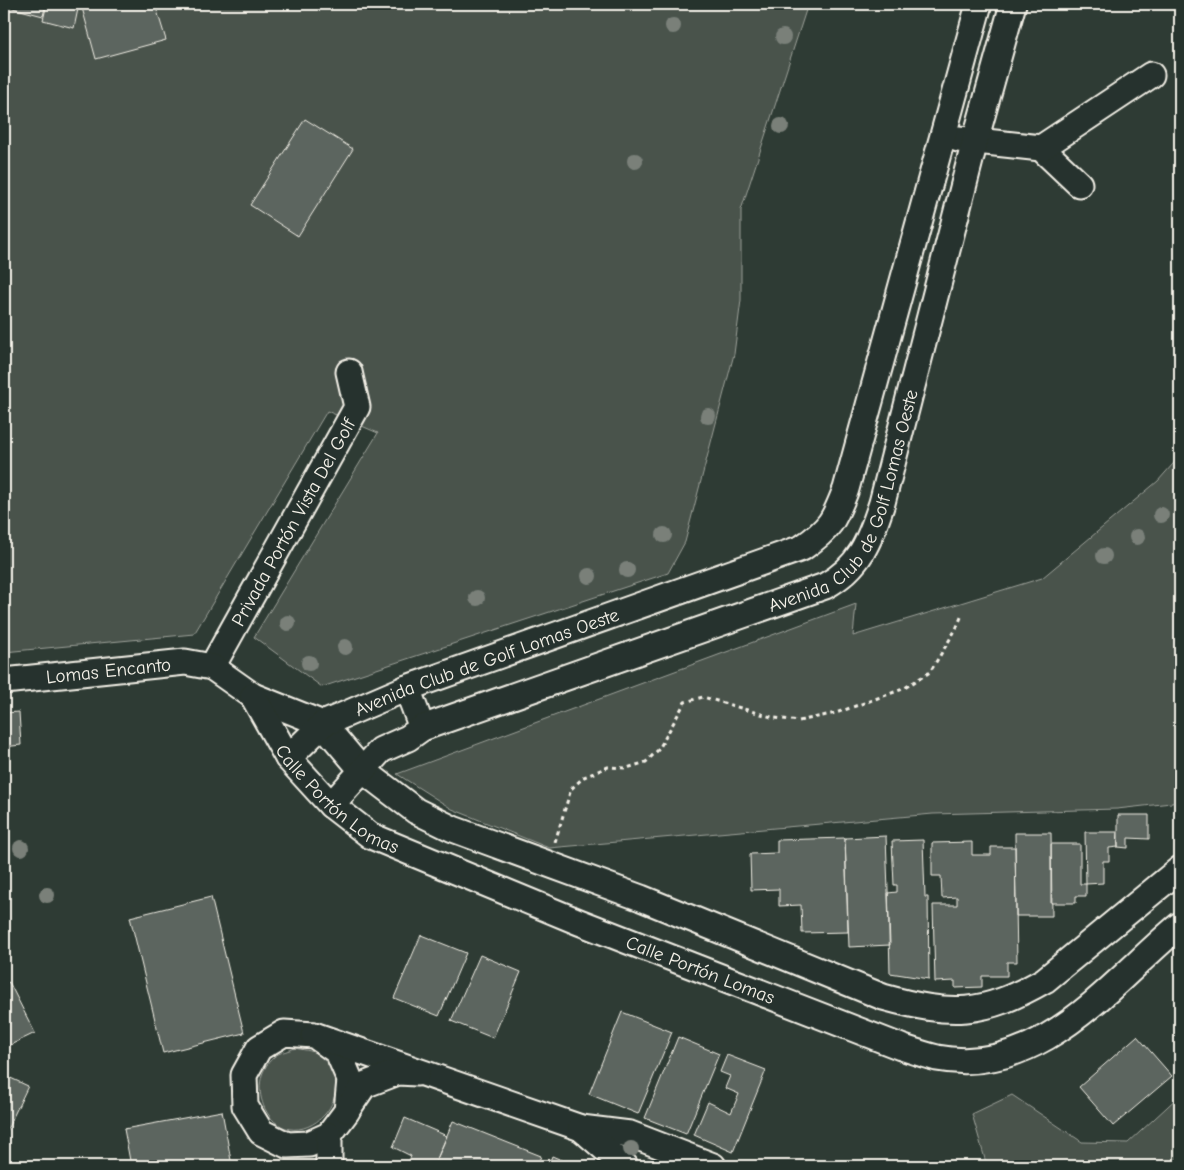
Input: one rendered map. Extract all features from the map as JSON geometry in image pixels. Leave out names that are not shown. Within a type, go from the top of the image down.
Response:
[{"type":"street","name":"Avenida Club de Golf Lomas Oeste","points":[[288,758],[323,724],[407,688],[802,548],[822,535],[834,521],[846,489],[979,4]]},
{"type":"street","name":"Avenida Club de Golf Lomas Oeste","points":[[331,805],[381,750],[408,738],[422,728],[825,586],[841,577],[852,567],[866,545],[882,503],[975,141],[1013,4]]},
{"type":"street","points":[[1041,148],[1152,74]]},
{"type":"street","points":[[944,137],[1041,148],[1079,184]]},
{"type":"street","name":"Privada Portón Vista Del Golf","points":[[212,667],[357,407],[349,372]]},
{"type":"street","name":"Lomas Encanto","points":[[4,681],[185,662],[212,667]]},
{"type":"street","name":"Calle Portón Lomas","points":[[212,667],[253,696],[323,724],[362,770],[416,811],[453,828],[641,898],[883,997],[923,1008],[952,1010],[981,1008],[1002,1003],[1045,980],[1180,869]]},
{"type":"street","points":[[407,688],[422,728]]},
{"type":"street","name":"Calle Portón Lomas","points":[[253,696],[288,758],[331,805],[372,836],[496,888],[870,1036],[938,1058],[974,1060],[1007,1055],[1045,1039],[1092,1006],[1180,925]]},
{"type":"street","points":[[424,1073],[398,1072],[364,1085],[329,1135],[309,1144],[290,1156],[261,1132],[245,1106],[244,1075],[259,1048],[284,1033],[314,1035],[424,1073],[581,1128],[630,1134],[713,1166]]},
{"type":"street","points":[[314,1035],[338,1052],[350,1080],[346,1111]]},
{"type":"street","points":[[581,1128],[625,1166]]},
{"type":"street","points":[[329,1135],[329,1166]]},
{"type":"path","points":[[550,864],[571,789],[584,777],[608,767],[627,768],[646,762],[659,749],[685,702],[703,697],[775,718],[799,721],[836,713],[904,689],[930,672],[956,629],[962,614]]},
{"type":"shaded area","points":[[4,4],[808,4],[741,210],[741,300],[734,354],[685,542],[668,573],[322,687],[254,637],[378,433],[327,411],[194,634],[4,652]]},
{"type":"shaded area","points":[[1180,456],[1180,802],[1117,809],[933,814],[549,848],[452,809],[397,774],[856,604],[853,636],[1042,578],[1158,481]]},
{"type":"shaded area","points":[[295,1048],[317,1054],[331,1070],[336,1087],[332,1103],[322,1117],[308,1126],[293,1129],[278,1124],[265,1109],[262,1102],[260,1082],[265,1069],[274,1057]]},
{"type":"shaded area","points":[[1012,1095],[1082,1142],[1128,1143],[1180,1095],[1180,1166],[987,1166],[972,1114]]},
{"type":"building","points":[[9,4],[46,4],[43,16],[9,7]]},
{"type":"building","points":[[47,4],[79,4],[74,28],[43,20]]},
{"type":"building","points":[[81,4],[155,4],[166,40],[96,59]]},
{"type":"building","points":[[305,119],[353,149],[298,236],[250,205]]},
{"type":"building","points":[[19,712],[21,745],[4,747],[4,713]]},
{"type":"building","points":[[1118,815],[1149,815],[1149,839],[1128,838],[1128,848],[1118,847]]},
{"type":"building","points":[[1085,832],[1117,832],[1118,847],[1109,848],[1109,861],[1103,861],[1103,883],[1086,884]]},
{"type":"building","points":[[1015,833],[1051,833],[1052,916],[1016,916]]},
{"type":"building","points":[[886,836],[890,945],[849,947],[845,838]]},
{"type":"building","points":[[845,838],[848,932],[802,933],[801,905],[779,906],[779,889],[751,890],[750,854],[777,853],[777,840]]},
{"type":"building","points":[[923,840],[925,897],[928,897],[929,979],[890,973],[888,893],[897,892],[897,885],[894,885],[892,841]]},
{"type":"building","points":[[972,842],[972,855],[991,855],[991,847],[1015,847],[1017,962],[1007,962],[1007,976],[982,976],[982,987],[955,988],[955,981],[935,982],[933,905],[957,905],[957,897],[942,898],[941,876],[932,876],[932,843]]},
{"type":"building","points":[[1051,844],[1080,844],[1080,884],[1086,884],[1086,896],[1076,896],[1076,903],[1051,903]]},
{"type":"building","points":[[211,897],[244,1033],[163,1053],[130,917]]},
{"type":"building","points":[[421,935],[466,953],[439,1016],[394,998]]},
{"type":"building","points":[[480,955],[521,972],[493,1038],[451,1021]]},
{"type":"building","points":[[9,982],[35,1033],[4,1048],[4,985]]},
{"type":"building","points":[[622,1012],[672,1032],[638,1114],[589,1094]]},
{"type":"building","points":[[1137,1036],[1172,1076],[1113,1126],[1079,1087]]},
{"type":"building","points":[[678,1037],[719,1054],[686,1134],[645,1118]]},
{"type":"building","points":[[727,1055],[766,1070],[733,1152],[694,1135],[708,1102],[731,1113],[739,1094],[725,1088],[730,1076],[720,1072]]},
{"type":"building","points":[[4,1075],[28,1086],[4,1136]]},
{"type":"building","points":[[222,1111],[232,1166],[131,1166],[124,1129]]},
{"type":"building","points":[[405,1118],[447,1136],[434,1166],[407,1166],[411,1156],[393,1147]]},
{"type":"building","points":[[453,1121],[541,1156],[537,1166],[434,1166]]},
{"type":"building","points":[[552,1156],[576,1166],[548,1166]]}]
